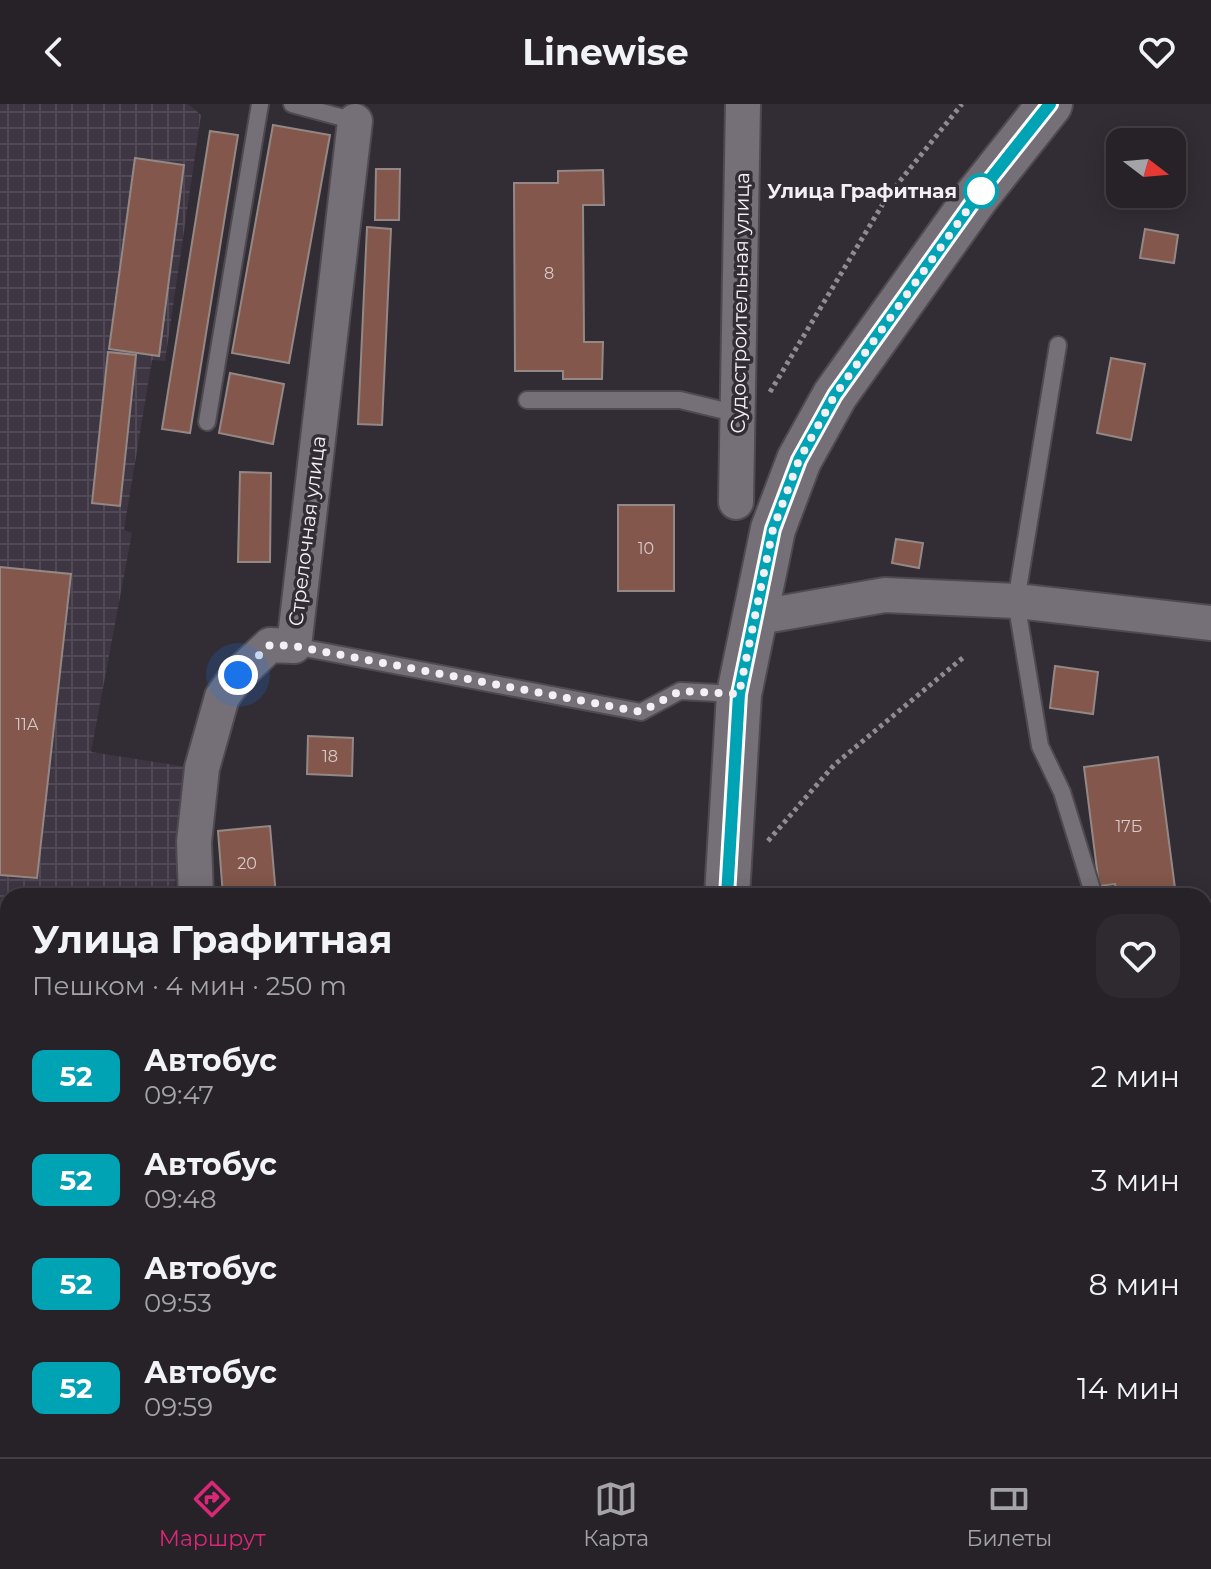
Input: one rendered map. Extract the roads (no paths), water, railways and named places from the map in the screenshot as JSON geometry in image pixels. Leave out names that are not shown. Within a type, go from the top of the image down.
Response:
[{"type":"main road","points":[[727,888],[739,694],[773,529],[799,460],[835,395],[977,196],[1050,104]]},
{"type":"street","name":"Судостроительная улица","points":[[736,502],[752,407],[743,104]]},
{"type":"street","name":"Стрелочная улица","points":[[196,888],[194,842],[202,768],[222,697],[238,675],[270,645],[294,646],[355,121]]},
{"type":"street","points":[[754,618],[885,595],[1016,601],[1211,623]]},
{"type":"lane","points":[[207,422],[260,104]]},
{"type":"lane","points":[[292,104],[355,121]]},
{"type":"lane","points":[[1058,345],[1016,601],[1040,746],[1062,792],[1092,888]]},
{"type":"lane","points":[[527,400],[680,400],[752,407]]},
{"type":"lane","points":[[294,646],[641,712],[680,691],[739,694]]},
{"type":"place","name":"Улица Графитная","points":[[981,191]]}]
